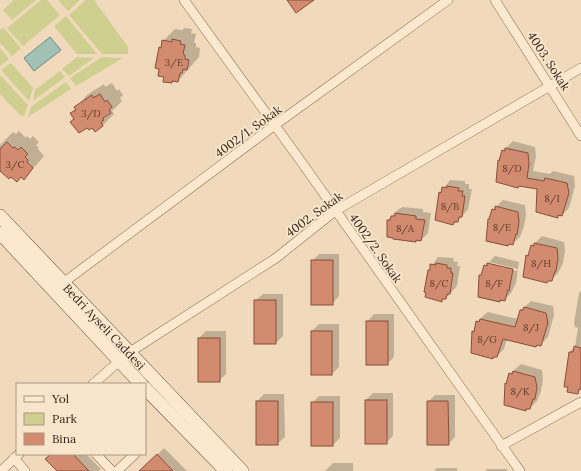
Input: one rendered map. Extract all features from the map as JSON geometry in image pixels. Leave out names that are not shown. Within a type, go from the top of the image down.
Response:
[{"type":"main road","name":"Bedri Ayseli Caddesi","points":[[0,216],[242,471]]},
{"type":"main road","name":"Bedri Ayseli Caddesi","points":[[0,233],[140,383]]},
{"type":"main road","name":"Bedri Ayseli Caddesi","points":[[146,389],[226,471]]},
{"type":"street","name":"4002/2. Sokak","points":[[184,0],[275,125],[520,471]]},
{"type":"street","name":"4002/1. Sokak","points":[[63,283],[275,125],[448,0]]},
{"type":"street","name":"4003. Sokak","points":[[495,0],[551,86],[581,136]]},
{"type":"street","name":"4002. Sokak","points":[[94,383],[118,360],[276,258],[335,211],[581,68]]},
{"type":"street","points":[[501,446],[581,402]]},
{"type":"street","points":[[97,455],[112,471]]},
{"type":"street","points":[[117,471],[134,455]]},
{"type":"street","points":[[1,471],[16,456],[26,471]]},
{"type":"green space","points":[[14,0],[36,0],[12,20],[3,10]]},
{"type":"green space","points":[[41,0],[47,0],[60,15],[23,46],[7,28]]},
{"type":"green space","points":[[58,0],[80,0],[68,11]]},
{"type":"green space","points":[[86,0],[94,0],[128,47],[128,54],[102,54],[69,15]]},
{"type":"green space","points":[[66,16],[97,54],[77,54],[54,26]]},
{"type":"green space","points":[[3,27],[21,48],[12,56],[0,43],[0,30]]},
{"type":"green space","points":[[0,48],[9,59],[0,66]]},
{"type":"green space","points":[[77,57],[94,58],[69,76],[62,69]]},
{"type":"green space","points":[[102,57],[123,58],[76,86],[70,78]]},
{"type":"green space","points":[[11,63],[33,88],[29,101],[1,70]]},
{"type":"green space","points":[[60,71],[65,77],[33,101],[35,90]]},
{"type":"green space","points":[[0,75],[28,105],[24,116],[20,115],[0,94]]},
{"type":"green space","points":[[66,82],[71,89],[28,117],[31,107]]},
{"type":"shaded area","points":[[50,37],[61,50],[34,71],[24,58]]},
{"type":"building","points":[[287,0],[314,0],[296,13]]},
{"type":"building","points":[[172,39],[181,41],[180,44],[185,45],[183,54],[185,55],[185,59],[189,60],[187,70],[183,69],[182,73],[180,73],[178,82],[172,81],[172,83],[163,82],[164,77],[158,76],[159,69],[155,68],[159,47],[161,48],[162,40],[172,42]]},
{"type":"building","points":[[100,94],[105,102],[107,100],[112,107],[109,110],[111,113],[103,118],[104,120],[101,122],[103,126],[95,132],[92,128],[89,130],[87,128],[79,133],[70,122],[74,119],[70,113],[76,110],[74,107],[92,95],[93,98]]},
{"type":"building","points":[[7,142],[13,148],[15,147],[18,150],[21,147],[28,154],[25,157],[28,160],[27,162],[33,168],[24,180],[21,177],[17,182],[11,177],[9,179],[0,171],[0,149]]},
{"type":"building","points":[[505,148],[528,153],[529,164],[527,178],[544,181],[545,178],[567,183],[569,193],[562,216],[558,215],[558,218],[536,212],[537,189],[519,186],[518,188],[496,182],[498,160],[499,161],[502,150],[505,151]]},
{"type":"building","points":[[447,186],[459,188],[458,191],[463,191],[462,196],[465,196],[462,217],[459,217],[458,222],[454,222],[453,225],[435,220],[439,192],[441,193],[442,187],[447,188]]},
{"type":"building","points":[[495,206],[518,212],[519,222],[517,235],[516,234],[513,245],[509,244],[508,246],[486,241],[488,219],[492,209],[495,210]]},
{"type":"building","points":[[395,213],[416,216],[416,219],[425,220],[421,241],[416,240],[416,242],[387,237],[387,220],[390,220],[391,216],[395,216]]},
{"type":"building","points":[[534,243],[557,248],[558,258],[556,271],[552,281],[548,281],[547,283],[523,277],[526,255],[528,256],[531,245],[534,246]]},
{"type":"building","points":[[311,260],[333,260],[333,305],[311,305]]},
{"type":"building","points":[[436,263],[447,265],[447,268],[451,268],[451,273],[453,273],[450,294],[447,294],[446,299],[442,299],[442,302],[425,297],[426,293],[424,292],[428,270],[430,270],[430,264],[436,265]]},
{"type":"building","points":[[487,263],[513,269],[509,291],[508,290],[505,301],[500,300],[500,302],[478,297],[479,275],[481,275],[484,265],[487,266]]},
{"type":"building","points":[[254,300],[276,300],[276,344],[254,344]]},
{"type":"building","points":[[524,307],[546,313],[548,323],[541,346],[537,345],[536,347],[503,339],[497,357],[493,357],[493,359],[471,353],[472,331],[474,332],[476,321],[479,322],[480,319],[515,327],[520,310],[523,310]]},
{"type":"building","points":[[366,321],[388,321],[388,365],[366,365]]},
{"type":"building","points":[[311,331],[332,331],[332,375],[311,375]]},
{"type":"building","points":[[198,338],[220,338],[220,382],[198,382]]},
{"type":"building","points":[[574,346],[581,348],[581,389],[579,389],[578,394],[567,392],[568,387],[564,387],[569,352],[573,352]]},
{"type":"building","points":[[513,371],[535,377],[537,387],[535,399],[533,399],[530,409],[526,409],[526,411],[504,405],[505,383],[506,384],[509,373],[512,374]]},
{"type":"building","points":[[365,400],[387,400],[387,444],[365,444]]},
{"type":"building","points":[[256,401],[278,401],[278,445],[256,445]]},
{"type":"building","points":[[427,401],[448,401],[449,445],[427,445]]},
{"type":"building","points":[[311,402],[333,402],[333,446],[311,446]]},
{"type":"building","points":[[157,454],[173,471],[139,471]]},
{"type":"building","points":[[50,455],[74,455],[89,471],[57,471],[45,459]]}]
